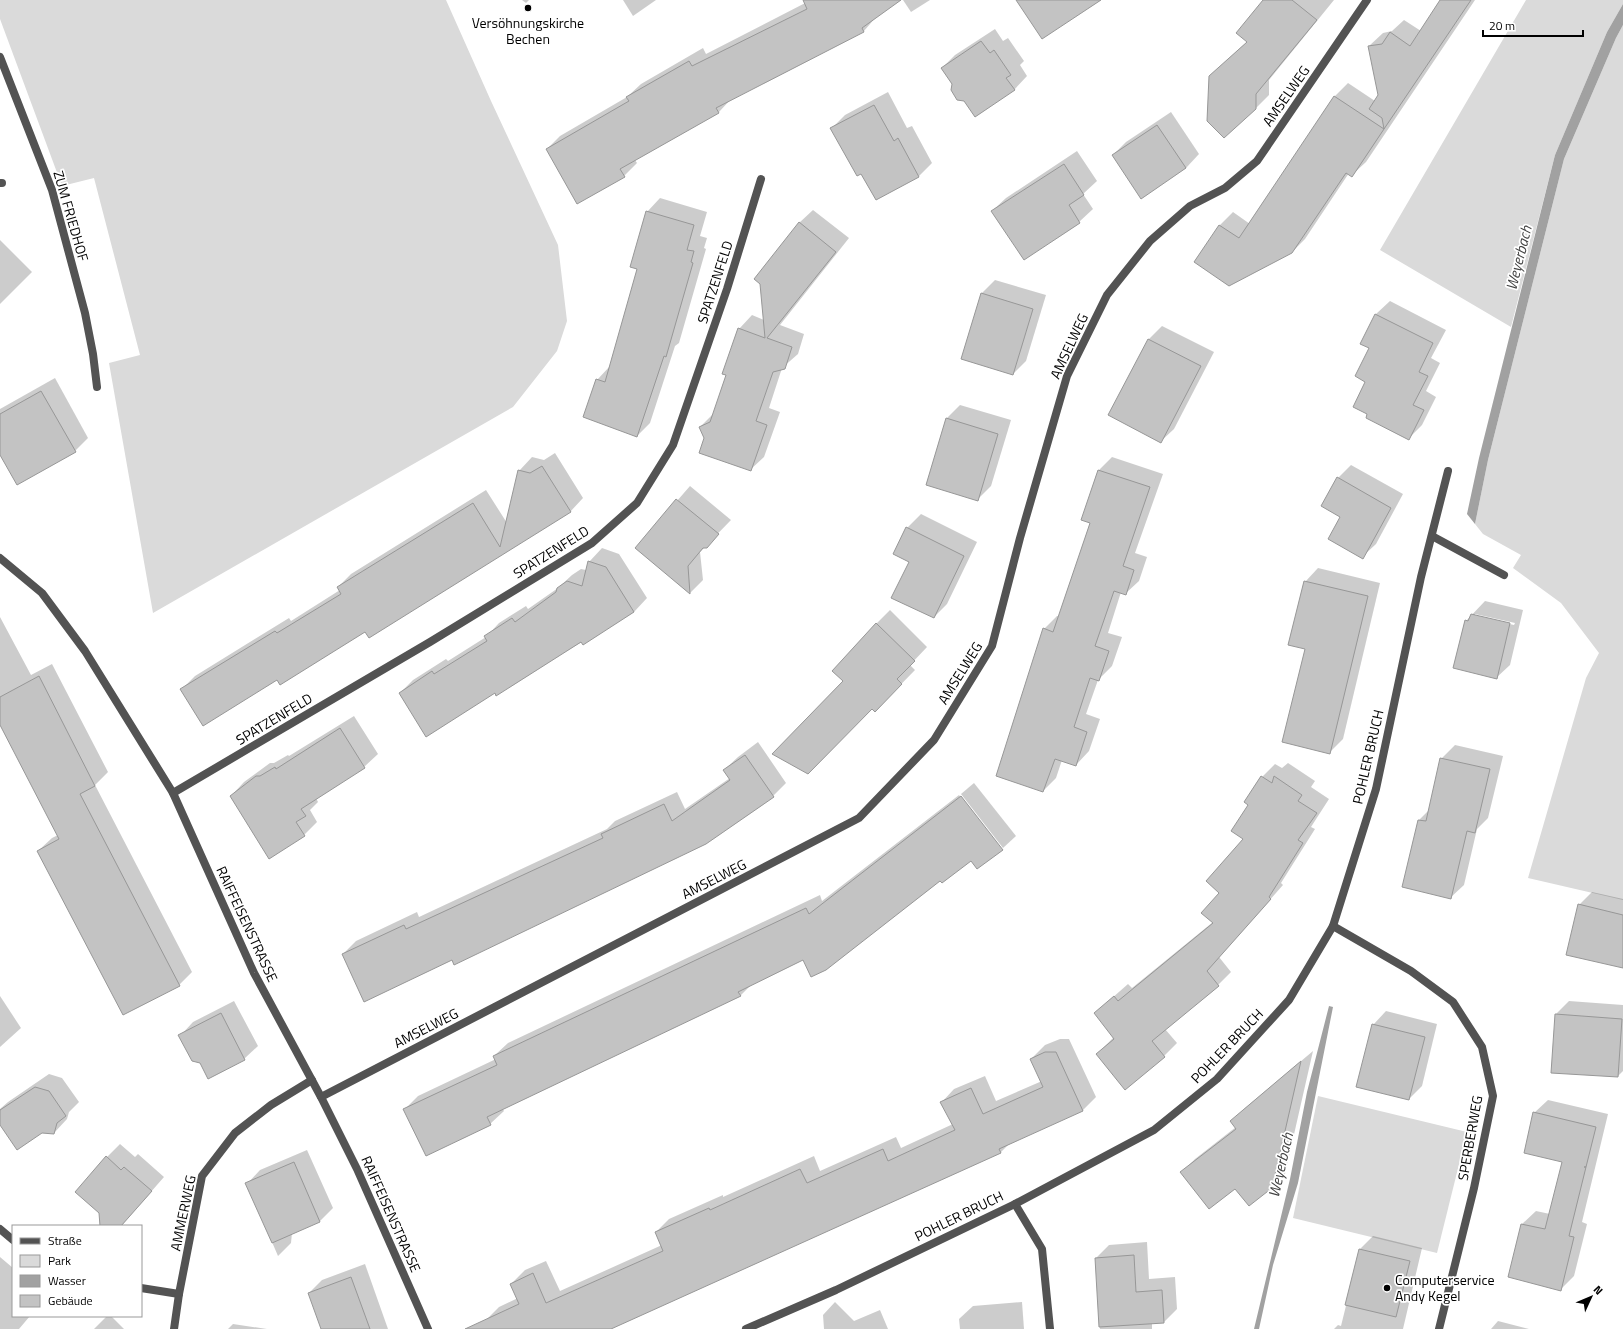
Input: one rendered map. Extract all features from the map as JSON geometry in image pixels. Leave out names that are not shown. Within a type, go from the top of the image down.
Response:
[{"type":"street","name":"AMSELWEG","points":[[321,1097],[859,818],[934,740],[992,646],[1020,538],[1067,376],[1107,295],[1150,240],[1190,206],[1225,188],[1257,161],[1367,0]]},
{"type":"street","name":"ZUM FRIEDHOF","points":[[0,57],[52,190],[85,313],[93,354],[97,387]]},
{"type":"street","name":"SPATZENFELD","points":[[173,793],[430,642],[592,544],[637,503],[673,444],[727,289],[761,179]]},
{"type":"street","name":"POHLER BRUCH","points":[[746,1329],[836,1290],[1015,1204],[1154,1130],[1217,1079],[1289,1000],[1333,926],[1376,789],[1421,577],[1448,472]]},
{"type":"street","points":[[1432,536],[1504,575]]},
{"type":"street","name":"RAIFFEISENSTRASSE","points":[[0,558],[42,593],[85,651],[173,793],[254,973],[321,1097],[357,1170],[428,1329]]},
{"type":"street","name":"SPERBERWEG","points":[[1333,926],[1412,971],[1453,1002],[1482,1047],[1493,1096],[1474,1188],[1439,1329]]},
{"type":"street","name":"AMMERWEG","points":[[174,1329],[179,1294],[202,1176],[235,1133],[271,1105],[312,1080]]},
{"type":"street","points":[[1015,1204],[1042,1249],[1050,1329]]},
{"type":"street","points":[[0,1229],[12,1239]]},
{"type":"street","points":[[142,1288],[179,1294]]},
{"type":"green space","points":[[0,0],[446,0],[558,245],[567,321],[557,351],[513,407],[153,613],[109,363],[140,355],[94,178],[62,186],[0,19]]},
{"type":"green space","points":[[1526,0],[1623,0],[1623,4],[1607,32],[1555,155],[1511,327],[1380,250]]},
{"type":"green space","points":[[1623,25],[1623,900],[1528,878],[1586,678],[1599,653],[1561,603],[1513,568],[1521,555],[1483,534],[1475,524],[1488,460],[1564,159]]},
{"type":"green space","points":[[1318,1096],[1467,1132],[1437,1253],[1293,1218]]},
{"type":"water","points":[[1623,4],[1623,25],[1564,159],[1488,460],[1475,524],[1467,514],[1479,458],[1555,155],[1607,32]]},
{"type":"water","points":[[1329,1006],[1333,1007],[1298,1183],[1273,1265],[1259,1329],[1254,1329],[1290,1179],[1307,1092]]},
{"type":"building","points":[[803,0],[901,0],[862,28],[864,32],[716,108],[719,113],[620,169],[625,177],[577,204],[546,149],[629,101],[626,97],[689,61],[692,66],[807,9]]},
{"type":"building","points":[[1016,0],[1101,0],[1042,39]]},
{"type":"building","points":[[1263,0],[1292,0],[1317,20],[1256,94],[1256,109],[1224,138],[1207,121],[1209,76],[1247,42],[1236,33]]},
{"type":"building","points":[[1440,0],[1471,0],[1384,129],[1382,118],[1369,109],[1378,95],[1368,46],[1382,44],[1390,32],[1410,46]]},
{"type":"building","points":[[981,41],[990,53],[994,50],[1011,75],[1006,78],[1015,90],[975,117],[964,101],[957,100],[951,90],[952,84],[941,68]]},
{"type":"building","points":[[1334,96],[1384,129],[1352,177],[1346,173],[1292,253],[1229,286],[1194,262],[1219,225],[1239,238]]},
{"type":"building","points":[[874,105],[894,141],[898,138],[919,177],[876,200],[861,174],[857,176],[830,128]]},
{"type":"building","points":[[1157,125],[1186,168],[1141,199],[1112,155]]},
{"type":"building","points":[[1064,164],[1084,195],[1069,205],[1080,223],[1024,260],[991,211]]},
{"type":"building","points":[[646,211],[694,225],[687,250],[694,251],[691,262],[693,263],[666,357],[664,356],[637,437],[583,417],[596,379],[605,382],[637,269],[630,267]]},
{"type":"building","points":[[799,222],[836,252],[767,338],[792,347],[785,369],[773,372],[756,421],[767,425],[751,471],[699,453],[704,438],[699,427],[710,422],[726,375],[722,374],[738,328],[765,338],[760,284],[754,279]]},
{"type":"building","points":[[981,293],[1033,309],[1013,375],[961,359]]},
{"type":"building","points":[[1375,314],[1433,343],[1419,372],[1428,376],[1413,405],[1424,410],[1409,440],[1366,418],[1367,414],[1353,407],[1365,382],[1355,376],[1369,348],[1360,344]]},
{"type":"building","points":[[1148,339],[1201,366],[1161,443],[1108,415]]},
{"type":"building","points":[[41,391],[76,452],[17,485],[0,455],[0,414]]},
{"type":"building","points":[[946,418],[998,434],[978,501],[926,485]]},
{"type":"building","points":[[542,466],[571,512],[369,638],[365,632],[280,685],[277,680],[203,726],[180,689],[275,631],[277,633],[341,594],[337,587],[473,503],[500,547],[518,470],[530,473]]},
{"type":"building","points":[[1098,470],[1150,487],[1123,566],[1134,570],[1126,595],[1114,591],[1095,646],[1109,651],[1099,681],[1090,678],[1074,727],[1087,732],[1076,766],[1055,759],[1043,792],[996,776],[1043,628],[1053,632],[1090,523],[1081,520]]},
{"type":"building","points":[[1337,477],[1391,508],[1363,559],[1328,539],[1340,517],[1321,506]]},
{"type":"building","points":[[676,499],[719,534],[707,548],[703,548],[688,566],[690,594],[635,548]]},
{"type":"building","points":[[906,527],[964,556],[934,618],[891,598],[909,562],[893,554]]},
{"type":"building","points":[[588,561],[606,567],[634,612],[583,645],[581,642],[496,696],[495,693],[426,737],[399,693],[432,671],[434,674],[487,641],[484,636],[512,618],[515,622],[556,592],[557,588],[567,581],[582,586]]},
{"type":"building","points":[[1304,581],[1368,596],[1330,754],[1282,742],[1305,649],[1288,645]]},
{"type":"building","points":[[1471,614],[1510,623],[1497,679],[1453,668],[1465,620],[1468,621]]},
{"type":"building","points":[[876,623],[915,661],[897,679],[902,684],[875,712],[872,709],[808,774],[772,754],[843,681],[832,671]]},
{"type":"building","points":[[39,676],[95,786],[80,794],[180,986],[123,1015],[37,851],[59,839],[0,725],[0,697]]},
{"type":"building","points":[[340,728],[365,768],[301,809],[306,816],[296,822],[305,836],[269,859],[230,796],[256,776],[260,776],[275,767],[276,769]]},
{"type":"building","points":[[745,755],[774,797],[706,844],[454,965],[452,960],[364,1002],[342,954],[404,925],[406,929],[603,838],[601,834],[664,804],[672,821],[730,780],[723,770]]},
{"type":"building","points":[[1440,758],[1490,769],[1475,833],[1467,831],[1451,899],[1402,887],[1418,820],[1426,821]]},
{"type":"building","points":[[1261,776],[1272,783],[1274,776],[1302,795],[1298,801],[1317,813],[1298,840],[1303,843],[1269,897],[1271,899],[1207,971],[1219,986],[1152,1041],[1165,1057],[1125,1090],[1096,1054],[1114,1039],[1094,1013],[1114,996],[1118,1001],[1213,923],[1201,913],[1219,893],[1206,881],[1243,839],[1231,831],[1248,805],[1244,802]]},
{"type":"building","points":[[961,796],[1003,850],[977,869],[971,861],[942,883],[940,881],[826,970],[811,977],[803,960],[738,992],[741,996],[487,1117],[491,1125],[426,1156],[403,1109],[497,1065],[493,1056],[806,908],[809,914]]},
{"type":"building","points":[[1578,904],[1623,915],[1623,968],[1566,955]]},
{"type":"building","points":[[221,1013],[245,1060],[208,1079],[200,1063],[192,1061],[178,1035]]},
{"type":"building","points":[[1555,1014],[1622,1019],[1618,1077],[1551,1073]]},
{"type":"building","points":[[1372,1024],[1425,1037],[1409,1100],[1356,1087]]},
{"type":"building","points":[[1045,1052],[1056,1052],[1083,1111],[999,1149],[1001,1153],[611,1329],[465,1329],[519,1304],[510,1284],[533,1273],[546,1303],[663,1251],[655,1232],[709,1208],[710,1210],[800,1169],[807,1183],[883,1149],[888,1161],[955,1130],[940,1102],[971,1088],[983,1114],[1043,1087],[1030,1059]]},
{"type":"building","points":[[1301,1061],[1272,1188],[1249,1206],[1235,1189],[1209,1209],[1180,1172],[1236,1129],[1230,1121]]},
{"type":"building","points":[[35,1087],[49,1091],[66,1116],[57,1123],[54,1134],[42,1133],[17,1150],[0,1125],[0,1110]]},
{"type":"building","points":[[1533,1112],[1596,1127],[1569,1236],[1574,1237],[1561,1291],[1508,1277],[1521,1224],[1545,1229],[1562,1162],[1524,1153]]},
{"type":"building","points":[[106,1156],[121,1170],[124,1167],[152,1191],[122,1225],[100,1225],[99,1213],[75,1192]]},
{"type":"building","points":[[294,1162],[320,1222],[272,1243],[245,1183]]},
{"type":"building","points":[[1359,1249],[1410,1261],[1396,1317],[1345,1305]]},
{"type":"building","points":[[1134,1255],[1136,1292],[1162,1290],[1164,1323],[1099,1327],[1095,1258]]},
{"type":"building","points":[[351,1277],[370,1329],[321,1329],[308,1293]]},
{"type":"place","name":"Versöhnungskirche Bechen","points":[[528,8]]},
{"type":"place","name":"Computerservice Andy Kegel","points":[[1387,1288]]},
{"type":"water label","name":"Weyerbach","points":[[1519,258]]},
{"type":"water label","name":"Weyerbach","points":[[1281,1165]]}]
